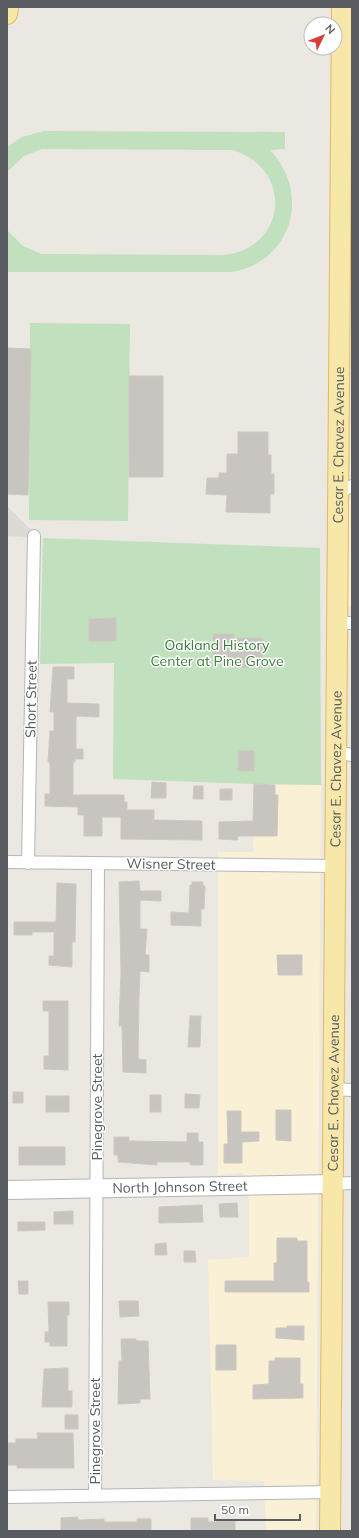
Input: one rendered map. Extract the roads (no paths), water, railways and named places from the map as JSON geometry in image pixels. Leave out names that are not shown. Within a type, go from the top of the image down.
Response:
[{"type":"main road","points":[[7,14],[8,7]]},
{"type":"main road","name":"Cesar E. Chavez Avenue","points":[[330,1531],[330,1492],[342,1183],[343,1089],[335,866],[344,754],[346,253],[342,7]]},
{"type":"street","name":"Short Street","points":[[28,862],[34,536]]},
{"type":"street","name":"Wisner Street","points":[[7,862],[335,866]]},
{"type":"street","name":"Pinegrove Street","points":[[95,1495],[98,863]]},
{"type":"street","name":"North Johnson Street","points":[[7,1190],[342,1183]]},
{"type":"street","points":[[7,1497],[330,1492]]},
{"type":"park label","name":"Oakland History Center at Pine Grove","points":[[217,654]]}]
